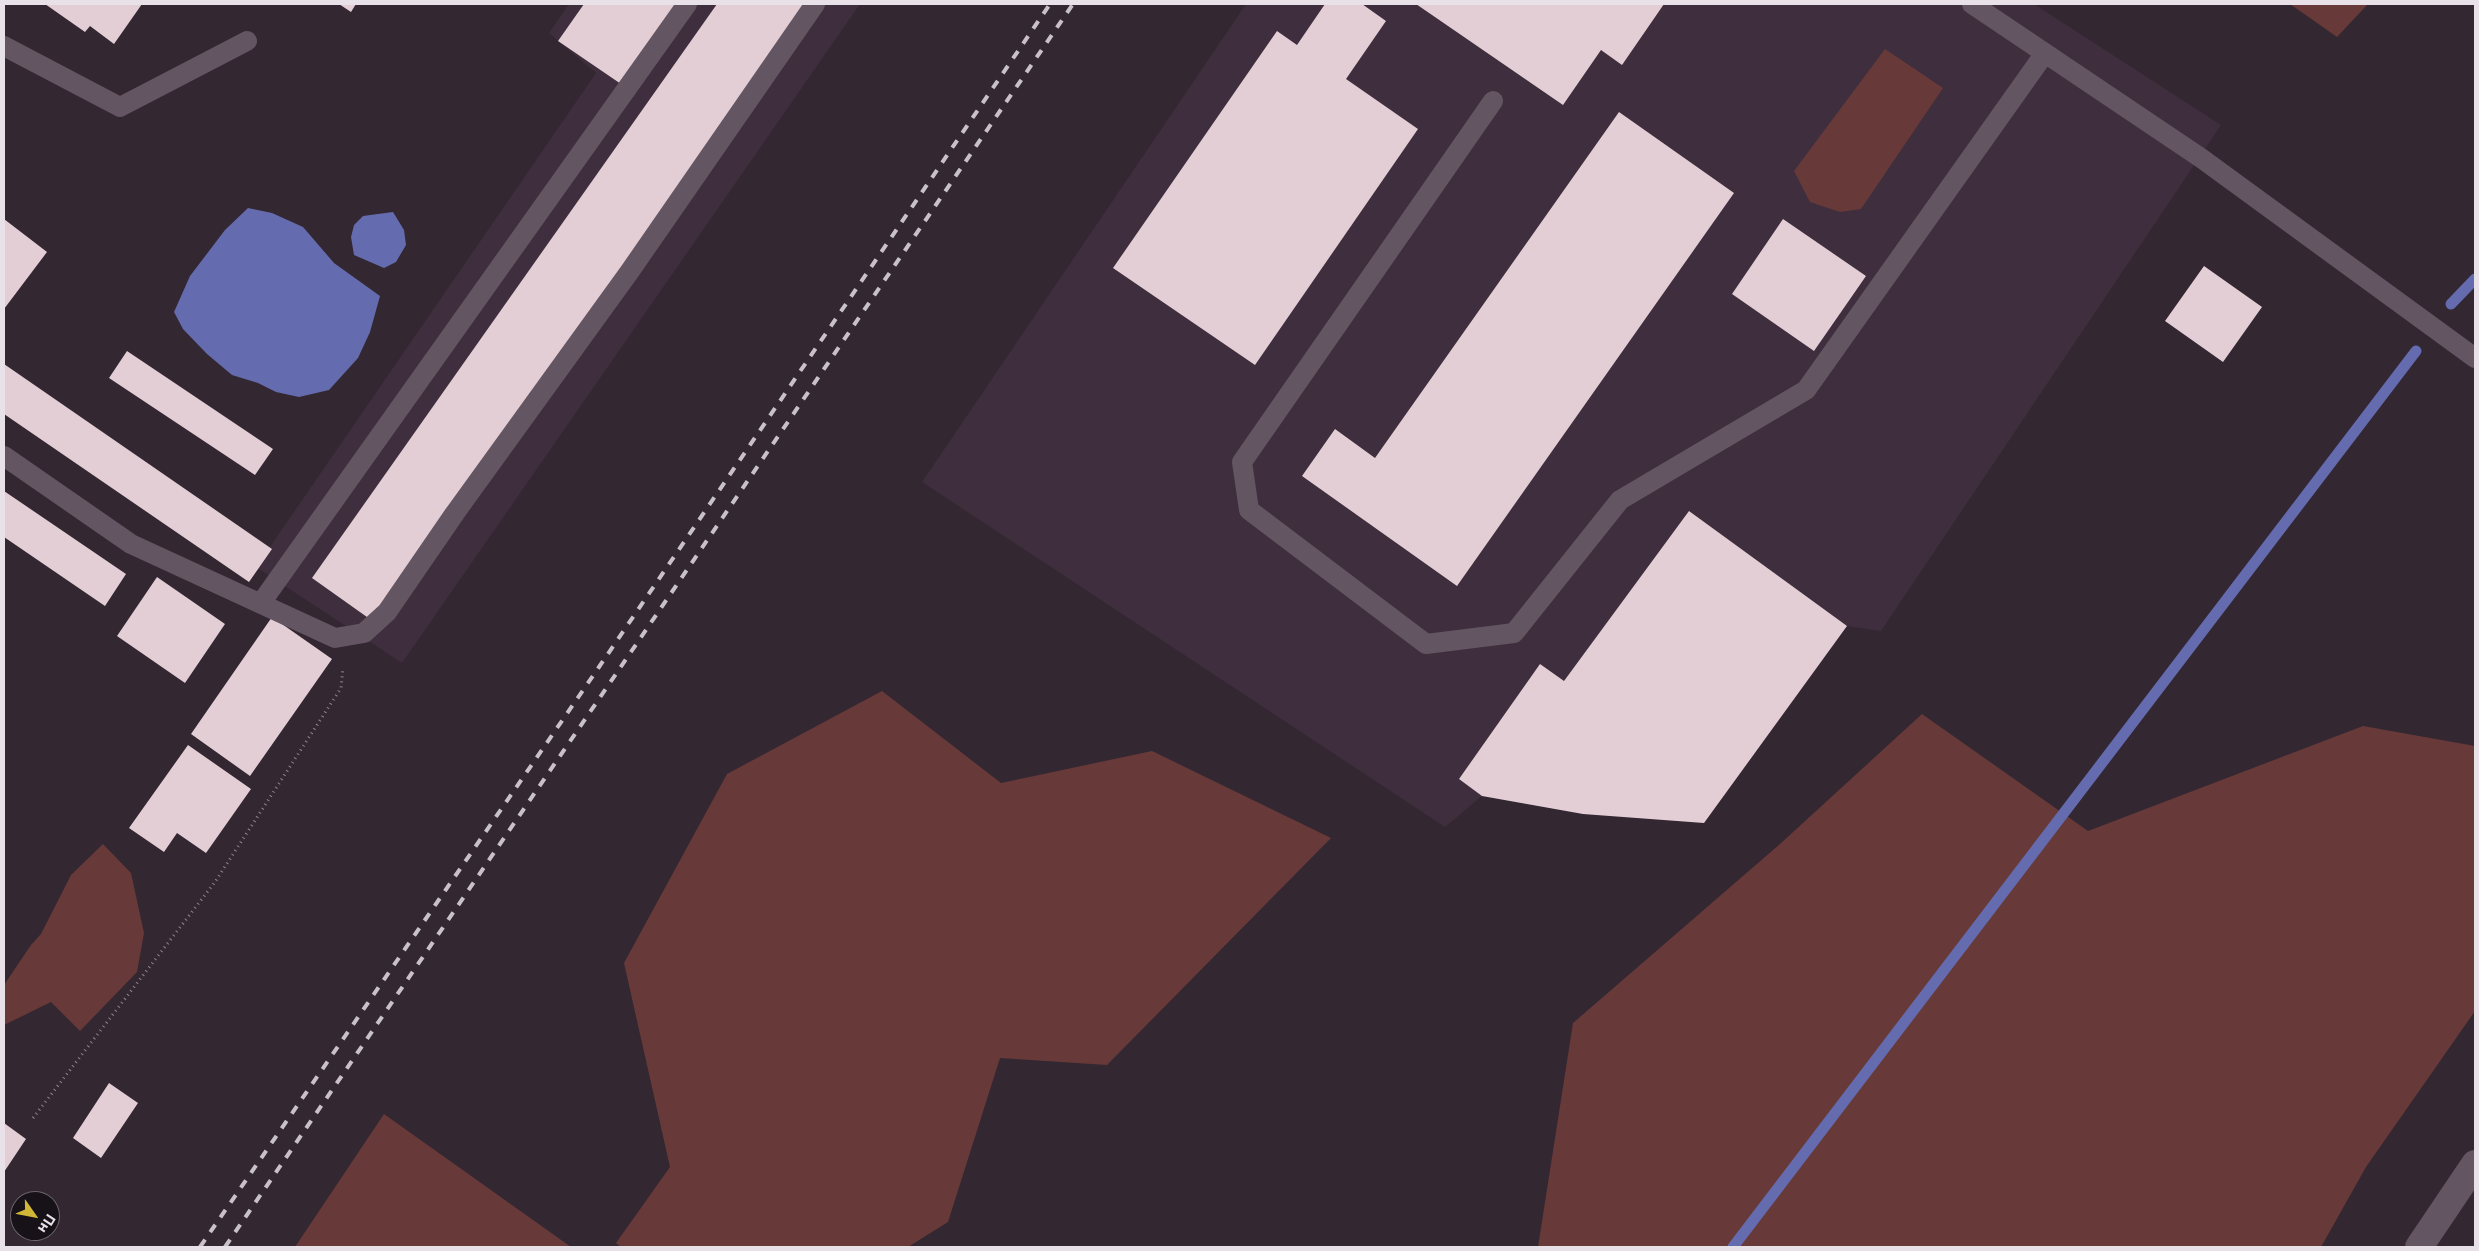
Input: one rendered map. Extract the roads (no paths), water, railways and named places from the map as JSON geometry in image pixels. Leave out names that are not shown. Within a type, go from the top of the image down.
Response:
[{"type":"street","points":[[2418,1247],[2475,1164]]},
{"type":"lane","points":[[261,603],[686,4]]},
{"type":"lane","points":[[4,456],[131,544],[335,638],[364,633],[387,612],[455,513],[630,271],[815,4]]},
{"type":"lane","points":[[1972,4],[2201,158],[2475,358]]},
{"type":"lane","points":[[4,46],[120,107],[246,41]]},
{"type":"lane","points":[[1493,101],[1242,462],[1249,510],[1426,644],[1514,633],[1620,500],[1806,390],[2045,53]]},
{"type":"water","points":[[248,208],[272,213],[303,227],[334,263],[380,296],[370,332],[358,358],[329,390],[299,397],[276,392],[258,383],[232,375],[207,354],[183,329],[174,312],[190,276],[225,230]]},
{"type":"water","points":[[393,212],[404,230],[406,245],[396,262],[384,268],[354,255],[351,237],[354,225],[363,216]]},
{"type":"waterway","points":[[2451,304],[2475,279]]},
{"type":"waterway","points":[[1733,1247],[2416,351]]},
{"type":"railway","points":[[200,1247],[599,667],[1050,4]]},
{"type":"railway","points":[[225,1247],[1073,4]]}]
